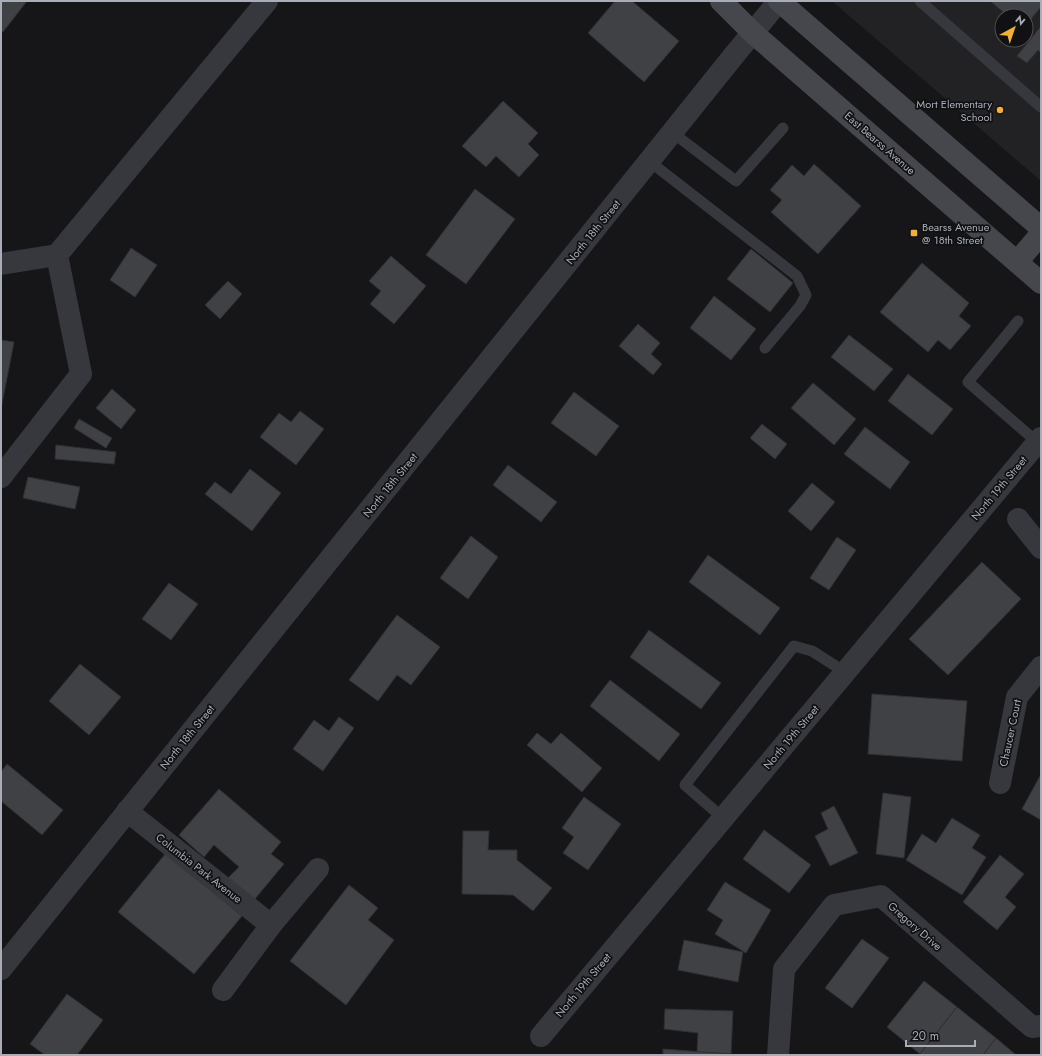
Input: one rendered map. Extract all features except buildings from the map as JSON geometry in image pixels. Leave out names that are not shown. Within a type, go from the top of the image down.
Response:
[{"type":"main road","name":"East Bearss Avenue","points":[[721,1],[752,33],[1041,283]]},
{"type":"main road","points":[[779,1],[1041,228]]},
{"type":"main road","points":[[1017,262],[1041,234]]},
{"type":"street","points":[[1,264],[57,255],[267,1]]},
{"type":"street","name":"North 18th Street","points":[[1,968],[779,1]]},
{"type":"street","points":[[1,477],[80,374],[57,255]]},
{"type":"street","name":"North 19th Street","points":[[541,1036],[1039,440]]},
{"type":"street","points":[[1018,519],[1041,548]]},
{"type":"street","name":"Chaucer Court","points":[[1000,783],[1017,697],[1041,667]]},
{"type":"street","name":"Columbia Park Avenue","points":[[127,811],[271,925]]},
{"type":"street","points":[[223,990],[271,925],[318,869]]},
{"type":"street","name":"Gregory Drive","points":[[778,1055],[784,969],[834,905],[881,896],[1032,1027],[1041,1026]]},
{"type":"lane","points":[[920,1],[1041,107]]},
{"type":"lane","points":[[673,133],[736,182],[783,128]]},
{"type":"lane","points":[[650,161],[797,276],[806,295],[800,306],[765,348]]},
{"type":"lane","points":[[1018,321],[968,382],[1039,440]]},
{"type":"lane","points":[[723,818],[685,785],[794,646],[812,652],[845,672]]},
{"type":"shaded area","name":"Mort Elementary School","points":[[832,1],[1041,1],[1041,181]]},
{"type":"place","name":"Mort Elementary School","points":[[1000,110]]},
{"type":"place","name":"Bearss Avenue @ 18th Street","points":[[914,233]]}]
